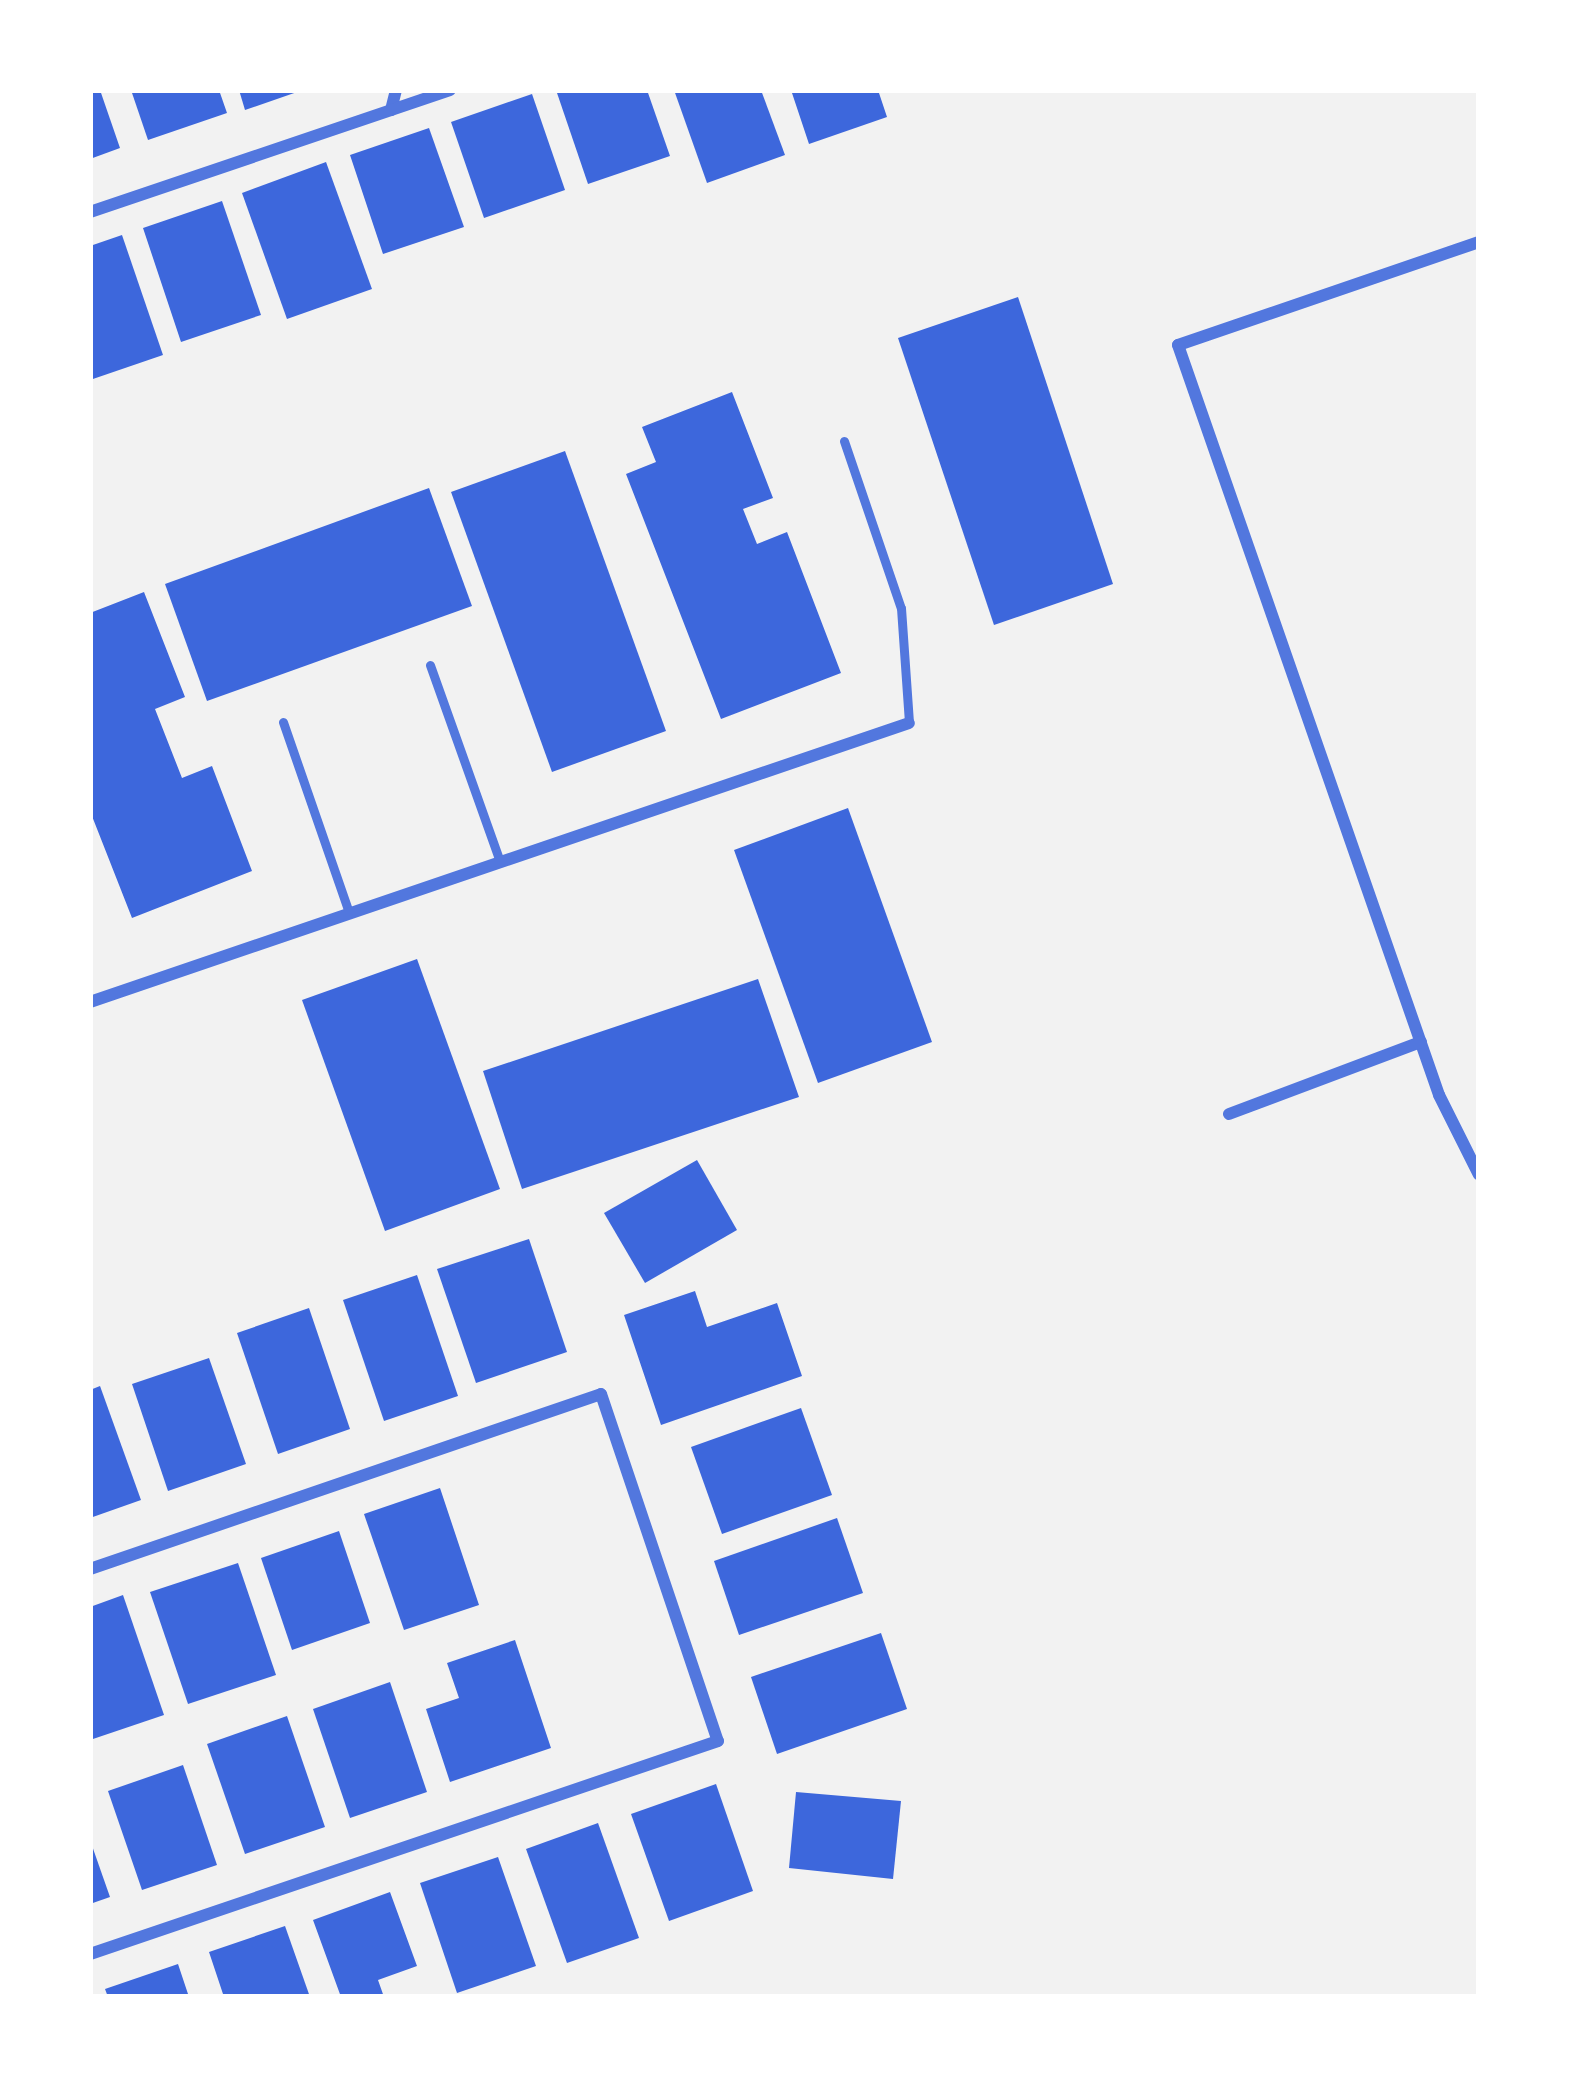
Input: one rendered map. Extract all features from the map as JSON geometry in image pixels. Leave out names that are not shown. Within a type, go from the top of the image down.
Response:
[{"type":"street","points":[[392,110],[396,90]]},
{"type":"street","points":[[90,212],[450,90]]},
{"type":"street","points":[[1479,242],[1178,345],[1421,1042],[1479,1175]]},
{"type":"street","points":[[90,1002],[909,723]]},
{"type":"street","points":[[1229,1114],[1421,1042]]},
{"type":"street","points":[[90,1569],[601,1394],[718,1741],[90,1954]]},
{"type":"lane","points":[[844,441],[901,608],[909,723]]},
{"type":"lane","points":[[430,665],[500,862]]},
{"type":"lane","points":[[283,722],[349,914]]},
{"type":"building","points":[[90,90],[100,90],[120,148],[90,159]]},
{"type":"building","points":[[131,90],[219,90],[227,113],[148,140]]},
{"type":"building","points":[[239,90],[300,90],[300,91],[245,110]]},
{"type":"building","points":[[556,90],[647,90],[670,156],[588,184]]},
{"type":"building","points":[[674,90],[761,90],[785,155],[707,183]]},
{"type":"building","points":[[791,90],[878,90],[887,117],[809,144]]},
{"type":"building","points":[[532,94],[565,190],[484,218],[451,122]]},
{"type":"building","points":[[429,128],[464,227],[383,254],[350,155]]},
{"type":"building","points":[[326,162],[372,289],[287,319],[242,193]]},
{"type":"building","points":[[222,201],[261,315],[181,342],[143,228]]},
{"type":"building","points":[[122,235],[163,355],[90,380],[90,246]]},
{"type":"building","points":[[1018,297],[1113,584],[994,625],[898,338]]},
{"type":"building","points":[[732,392],[773,498],[743,509],[757,544],[787,532],[841,673],[721,719],[626,474],[656,462],[642,427]]},
{"type":"building","points":[[565,451],[666,731],[552,772],[451,492]]},
{"type":"building","points":[[429,488],[472,606],[207,701],[165,584]]},
{"type":"building","points":[[144,592],[185,697],[155,709],[182,778],[212,766],[252,871],[132,918],[90,811],[90,613]]},
{"type":"building","points":[[848,808],[932,1042],[818,1083],[734,850]]},
{"type":"building","points":[[417,959],[500,1189],[385,1231],[302,1000]]},
{"type":"building","points":[[758,979],[799,1097],[522,1189],[483,1071]]},
{"type":"building","points":[[697,1160],[737,1230],[645,1283],[604,1213]]},
{"type":"building","points":[[529,1239],[567,1352],[476,1383],[437,1269]]},
{"type":"building","points":[[417,1275],[458,1396],[384,1421],[343,1300]]},
{"type":"building","points":[[695,1291],[707,1327],[777,1303],[802,1376],[661,1425],[624,1315]]},
{"type":"building","points":[[309,1308],[350,1429],[278,1454],[237,1333]]},
{"type":"building","points":[[209,1358],[246,1464],[168,1491],[132,1384]]},
{"type":"building","points":[[100,1386],[141,1500],[90,1518],[90,1390]]},
{"type":"building","points":[[801,1408],[832,1495],[722,1534],[691,1447]]},
{"type":"building","points":[[440,1488],[479,1605],[404,1630],[364,1514]]},
{"type":"building","points":[[837,1518],[863,1593],[739,1635],[714,1561]]},
{"type":"building","points":[[339,1531],[370,1623],[292,1650],[261,1558]]},
{"type":"building","points":[[238,1563],[276,1675],[188,1704],[150,1592]]},
{"type":"building","points":[[123,1595],[164,1715],[90,1740],[90,1607]]},
{"type":"building","points":[[881,1633],[907,1709],[777,1754],[751,1677]]},
{"type":"building","points":[[515,1640],[551,1748],[450,1782],[426,1709],[459,1698],[447,1663]]},
{"type":"building","points":[[390,1682],[427,1792],[350,1818],[313,1709]]},
{"type":"building","points":[[287,1716],[325,1827],[245,1854],[207,1744]]},
{"type":"building","points":[[183,1765],[217,1865],[142,1890],[108,1791]]},
{"type":"building","points":[[716,1784],[753,1891],[669,1921],[631,1814]]},
{"type":"building","points":[[796,1792],[901,1801],[893,1879],[789,1868]]},
{"type":"building","points":[[598,1823],[639,1938],[567,1963],[526,1849]]},
{"type":"building","points":[[90,1840],[110,1897],[90,1904]]},
{"type":"building","points":[[498,1857],[536,1966],[457,1993],[420,1883]]},
{"type":"building","points":[[390,1892],[417,1966],[378,1980],[384,1997],[341,1997],[313,1920]]},
{"type":"building","points":[[285,1926],[310,1997],[224,1997],[209,1952]]},
{"type":"building","points":[[178,1964],[189,1997],[108,1997],[105,1989]]}]
